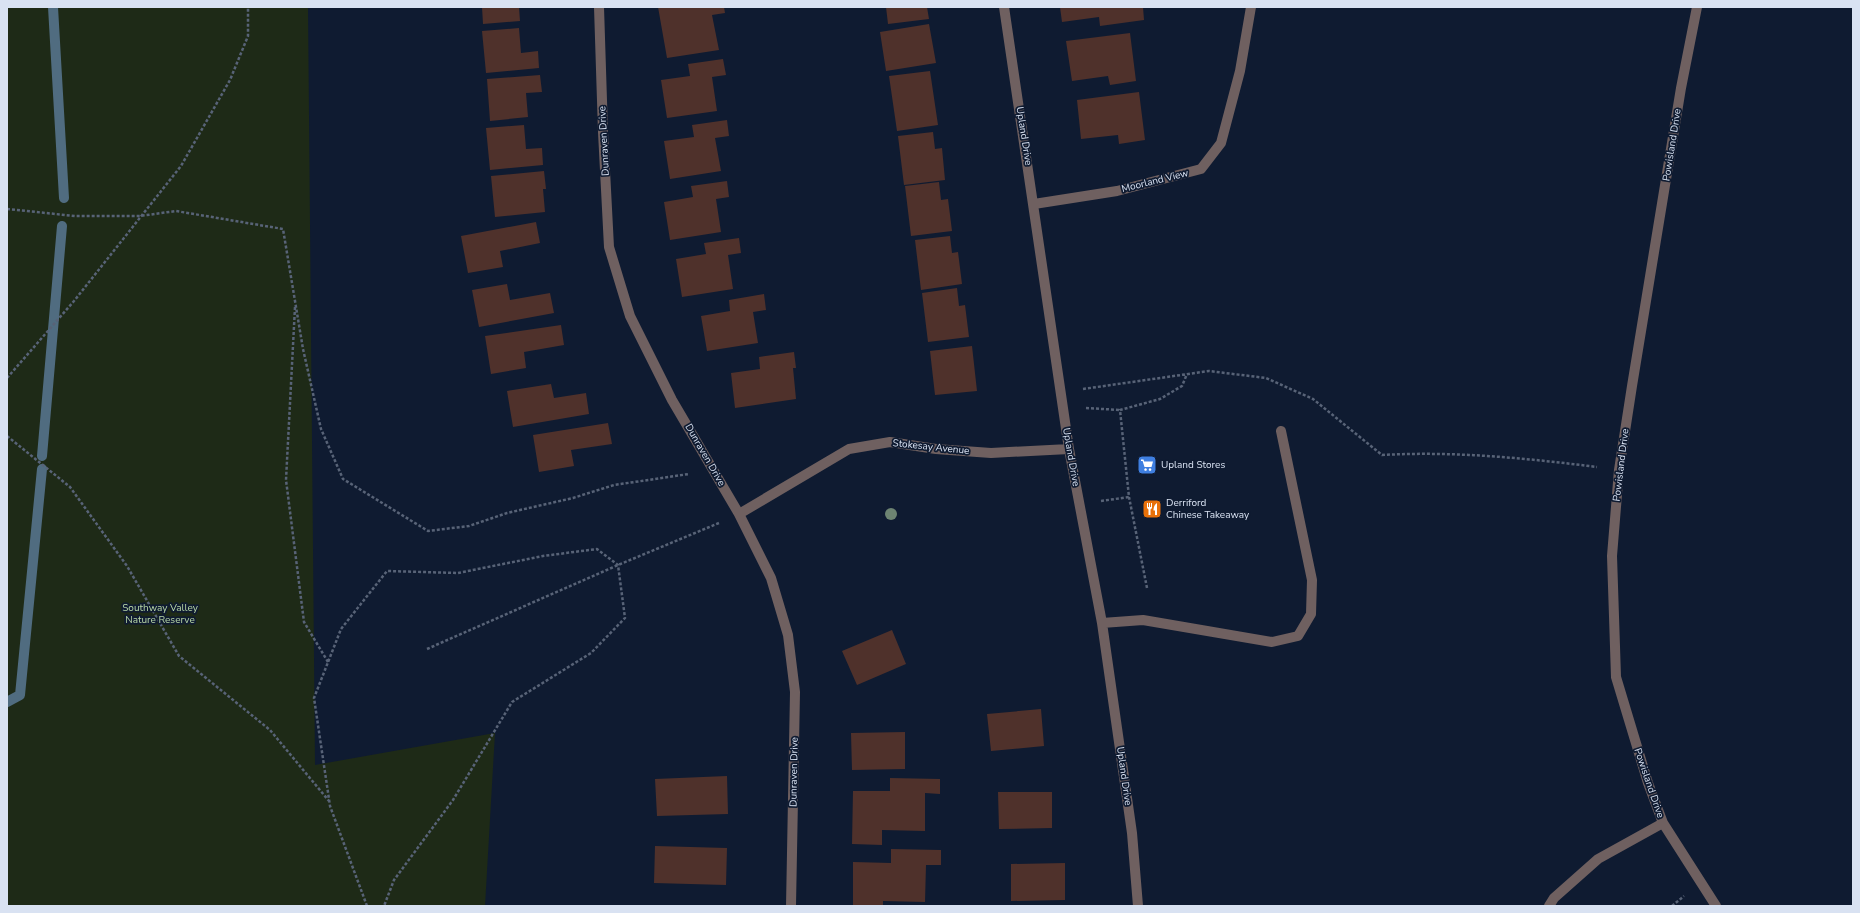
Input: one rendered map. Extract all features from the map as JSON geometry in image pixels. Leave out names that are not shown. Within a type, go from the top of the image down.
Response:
[{"type":"street","name":"Dunraven Drive","points":[[599,7],[603,132],[610,247],[630,316],[672,400],[739,514],[771,578],[788,635],[796,692],[791,906]]},
{"type":"street","name":"Upland Drive","points":[[1004,7],[1034,204],[1068,449],[1102,623],[1132,833],[1138,906]]},
{"type":"street","name":"Moorland View","points":[[1034,204],[1117,191],[1201,169],[1221,144],[1240,71],[1251,7]]},
{"type":"street","name":"Powisland Drive","points":[[1697,7],[1681,88],[1619,470],[1612,556],[1616,677],[1648,783],[1663,823],[1716,906]]},
{"type":"street","points":[[1102,623],[1143,620],[1272,642],[1298,636],[1311,614],[1312,580],[1281,431]]},
{"type":"street","name":"Stokesay Avenue","points":[[739,514],[849,449],[890,442],[936,449],[991,454],[1068,449]]},
{"type":"street","points":[[1549,906],[1554,898],[1598,859],[1663,823]]},
{"type":"path","points":[[7,378],[74,301],[181,166],[230,80],[248,36],[248,7]]},
{"type":"path","points":[[7,209],[75,216],[140,216],[176,210],[283,229],[303,349],[321,430],[343,479],[428,531],[469,526],[507,513],[573,498],[614,485],[714,470]]},
{"type":"path","points":[[295,302],[286,480],[304,622],[328,662]]},
{"type":"path","points":[[1060,393],[1209,371],[1266,378],[1313,399],[1382,455],[1419,453],[1527,458],[1619,470]]},
{"type":"path","points":[[1062,407],[1120,410],[1160,399],[1182,386],[1187,374]]},
{"type":"path","points":[[1120,410],[1130,497],[1147,588]]},
{"type":"path","points":[[7,436],[70,487],[127,566],[179,656],[270,730],[329,802]]},
{"type":"path","points":[[1079,504],[1130,497]]},
{"type":"path","points":[[426,649],[739,514]]},
{"type":"path","points":[[367,906],[329,802],[314,698],[341,630],[387,571],[458,573],[543,556],[597,549],[618,565],[625,618],[591,653],[512,702],[453,800],[394,880],[384,906]]},
{"type":"green space","name":"Southway Valley Nature Reserve","points":[[7,7],[308,7],[315,765],[495,733],[485,906],[7,906]]},
{"type":"building","points":[[482,7],[519,7],[520,21],[483,24]]},
{"type":"building","points":[[658,7],[724,7],[725,13],[712,15],[719,50],[667,58]]},
{"type":"building","points":[[886,7],[927,7],[929,19],[888,24]]},
{"type":"building","points":[[1060,7],[1143,7],[1144,20],[1100,26],[1099,17],[1062,22]]},
{"type":"building","points":[[929,24],[936,63],[886,71],[880,32]]},
{"type":"building","points":[[519,28],[521,53],[538,51],[539,68],[486,73],[482,31]]},
{"type":"building","points":[[1130,33],[1136,81],[1110,85],[1108,76],[1072,81],[1066,41]]},
{"type":"building","points":[[723,59],[726,75],[712,77],[717,111],[667,118],[661,80],[690,76],[688,64]]},
{"type":"building","points":[[930,71],[938,125],[897,131],[889,76]]},
{"type":"building","points":[[540,75],[542,92],[526,93],[528,117],[490,121],[487,79]]},
{"type":"building","points":[[1139,92],[1145,140],[1119,144],[1118,135],[1081,139],[1077,100]]},
{"type":"building","points":[[727,120],[729,136],[715,138],[721,171],[670,179],[664,141],[694,137],[692,125]]},
{"type":"building","points":[[524,125],[526,149],[542,148],[543,165],[490,170],[486,128]]},
{"type":"building","points":[[933,132],[935,149],[942,148],[945,180],[904,185],[898,136]]},
{"type":"building","points":[[544,171],[546,189],[543,189],[545,212],[495,217],[491,176]]},
{"type":"building","points":[[727,181],[729,197],[716,199],[721,232],[670,240],[664,202],[693,197],[691,186]]},
{"type":"building","points":[[939,182],[941,200],[948,199],[952,231],[911,236],[905,186]]},
{"type":"building","points":[[536,222],[540,243],[500,251],[503,267],[468,273],[461,236]]},
{"type":"building","points":[[950,236],[952,253],[958,252],[962,284],[921,290],[915,240]]},
{"type":"building","points":[[739,238],[741,253],[728,255],[733,289],[682,297],[676,259],[706,254],[704,243]]},
{"type":"building","points":[[507,284],[510,300],[550,293],[554,313],[479,327],[472,290]]},
{"type":"building","points":[[957,288],[959,306],[965,305],[969,337],[928,342],[922,293]]},
{"type":"building","points":[[764,294],[766,310],[753,312],[758,343],[707,351],[701,316],[730,311],[729,300]]},
{"type":"building","points":[[561,325],[564,345],[524,352],[526,368],[491,374],[485,336]]},
{"type":"building","points":[[972,346],[977,391],[935,395],[930,351]]},
{"type":"building","points":[[794,352],[796,368],[793,368],[796,399],[735,408],[731,373],[760,369],[759,357]]},
{"type":"building","points":[[551,384],[554,398],[586,393],[589,414],[513,427],[507,391]]},
{"type":"building","points":[[608,423],[612,444],[571,450],[574,466],[539,472],[533,435]]},
{"type":"building","points":[[892,630],[906,664],[857,685],[842,651]]},
{"type":"building","points":[[1041,709],[1044,746],[991,751],[987,714]]},
{"type":"building","points":[[905,732],[905,769],[852,770],[851,733]]},
{"type":"building","points":[[727,776],[728,814],[657,816],[655,779]]},
{"type":"building","points":[[890,778],[940,779],[940,794],[925,793],[925,831],[882,830],[882,845],[852,844],[853,791],[890,791]]},
{"type":"building","points":[[998,792],[1052,792],[1052,828],[999,829]]},
{"type":"building","points":[[655,846],[727,848],[726,885],[654,883]]},
{"type":"building","points":[[891,849],[941,850],[941,865],[926,865],[925,902],[883,901],[883,906],[853,906],[853,862],[891,863]]},
{"type":"building","points":[[1065,863],[1065,900],[1011,901],[1011,864]]},
{"type":"waterway","points":[[53,7],[64,198]]},
{"type":"waterway","points":[[42,456],[62,226]]},
{"type":"waterway","points":[[7,702],[20,695],[42,469]]},
{"type":"place","name":"Upland Stores","points":[[1147,465]]},
{"type":"place","name":"Derriford Chinese Takeaway","points":[[1152,509]]}]
